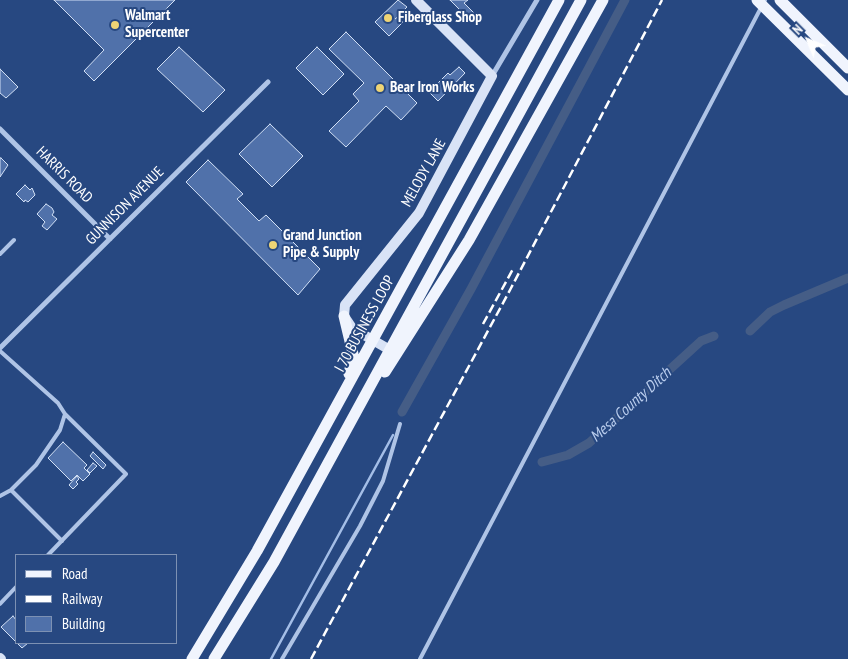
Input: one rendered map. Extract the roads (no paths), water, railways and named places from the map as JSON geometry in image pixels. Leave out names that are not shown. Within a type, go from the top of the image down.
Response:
[{"type":"main road","name":"I 70 BUSINESS LOOP","points":[[192,659],[257,551],[559,0]]},
{"type":"main road","points":[[214,659],[274,562],[581,0]]},
{"type":"main road","points":[[349,425],[419,321],[469,240],[603,0]]},
{"type":"main road","points":[[757,0],[848,90]]},
{"type":"main road","points":[[780,0],[848,68]]},
{"type":"main road","points":[[340,401],[350,371],[353,354],[344,316]]},
{"type":"street","points":[[416,0],[492,76],[537,0]]},
{"type":"street","name":"MELODY LANE","points":[[344,316],[344,309],[349,298],[419,213],[492,76]]},
{"type":"street","name":"GUNNISON AVENUE","points":[[0,350],[268,82]]},
{"type":"street","name":"HARRIS ROAD","points":[[0,129],[110,239]]},
{"type":"street","points":[[344,316],[352,328],[390,350]]},
{"type":"lane","points":[[420,659],[765,0]]},
{"type":"lane","points":[[0,254],[14,240]]},
{"type":"lane","points":[[0,350],[58,403],[65,414],[126,474],[49,554]]},
{"type":"lane","points":[[0,496],[11,490],[36,465],[60,430],[65,414]]},
{"type":"lane","points":[[282,659],[364,518],[383,480],[400,424]]},
{"type":"lane","points":[[11,490],[62,541]]},
{"type":"lane","points":[[0,604],[15,589]]},
{"type":"waterway","points":[[402,412],[471,289],[625,0]]},
{"type":"waterway","name":"Mesa County Ditch","points":[[750,331],[770,312],[848,278]]},
{"type":"waterway","name":"Mesa County Ditch","points":[[542,462],[568,455],[589,443],[701,341],[714,336]]},
{"type":"waterway","points":[[271,659],[393,435]]},
{"type":"railway","points":[[311,659],[510,290],[662,0]]},
{"type":"railway","points":[[483,324],[513,269]]},
{"type":"place","name":"Fiberglass Shop","points":[[388,18]]},
{"type":"place","name":"Walmart Supercenter","points":[[115,25]]},
{"type":"place","name":"Bear Iron Works","points":[[380,88]]},
{"type":"place","name":"Grand Junction Pipe & Supply","points":[[273,245]]}]
